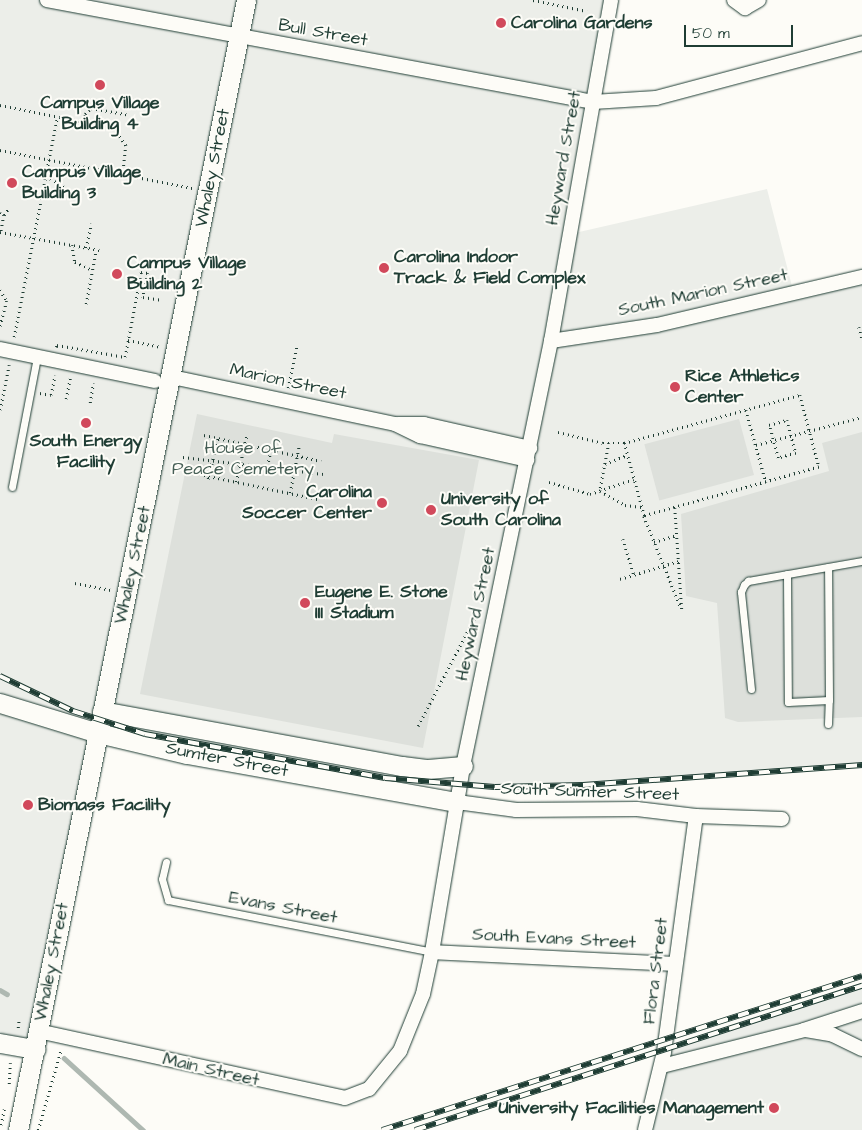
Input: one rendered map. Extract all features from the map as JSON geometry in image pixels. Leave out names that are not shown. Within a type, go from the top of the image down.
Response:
[{"type":"street","name":"Bull Street","points":[[47,0],[593,102],[656,98],[862,43]]},
{"type":"street","name":"Whaley Street","points":[[18,1130],[98,732],[164,379],[246,0]]},
{"type":"street","name":"Heyward Street","points":[[380,1079],[400,1051],[412,1027],[432,952],[463,766],[551,341],[610,0]]},
{"type":"street","points":[[734,0],[745,8],[759,0]]},
{"type":"street","name":"South Marion Street","points":[[551,341],[657,325],[862,277]]},
{"type":"street","name":"Marion Street","points":[[6,351],[37,357],[57,354],[72,364],[164,379],[395,424],[420,436],[528,454]]},
{"type":"street","name":"Sumter Street","points":[[0,704],[98,732],[187,754],[457,802]]},
{"type":"street","name":"Sumter Street","points":[[102,711],[410,767],[463,766]]},
{"type":"street","name":"South Sumter Street","points":[[457,802],[516,810],[637,809],[696,816],[782,819]]},
{"type":"street","name":"Flora Street","points":[[645,1130],[662,1066],[674,964],[696,816]]},
{"type":"street","name":"South Evans Street","points":[[432,952],[674,964]]},
{"type":"street","points":[[662,1066],[804,1030],[862,1010]]},
{"type":"street","points":[[804,1030],[833,1035],[862,1049]]},
{"type":"street","name":"Main Street","points":[[0,1043],[66,1038],[328,1097],[357,1095],[380,1079]]},
{"type":"lane","points":[[12,488],[37,357]]},
{"type":"lane","points":[[751,689],[741,592],[748,581],[862,561]]},
{"type":"lane","points":[[828,567],[828,724]]},
{"type":"lane","points":[[787,574],[788,702],[829,700]]},
{"type":"lane","name":"Evans Street","points":[[166,862],[162,879],[168,900],[432,952]]},
{"type":"path","points":[[532,0],[587,11]]},
{"type":"path","points":[[0,105],[108,126],[122,135],[127,151],[123,174]]},
{"type":"path","points":[[84,121],[85,114],[91,108],[126,114]]},
{"type":"path","points":[[0,410],[6,351],[34,238],[57,117]]},
{"type":"path","points":[[0,150],[195,188]]},
{"type":"path","points":[[46,176],[71,191]]},
{"type":"path","points":[[8,209],[4,215],[0,232],[98,250],[92,270],[86,304]]},
{"type":"path","points":[[0,213],[4,215]]},
{"type":"path","points":[[86,248],[92,224]]},
{"type":"path","points":[[72,245],[75,262],[92,270]]},
{"type":"path","points":[[30,391],[51,395],[57,344],[125,357],[141,272],[148,273],[143,297],[161,300]]},
{"type":"path","points":[[0,290],[7,301],[0,327]]},
{"type":"path","points":[[859,327],[862,338]]},
{"type":"path","points":[[128,340],[162,347]]},
{"type":"path","points":[[288,388],[297,345]]},
{"type":"path","points":[[66,399],[72,364]]},
{"type":"path","points":[[90,403],[96,369]]},
{"type":"path","points":[[558,432],[609,443],[624,443],[800,395],[819,467],[644,516]]},
{"type":"path","points":[[746,410],[766,482]]},
{"type":"path","points":[[756,445],[862,417]]},
{"type":"path","points":[[786,420],[791,436],[796,453],[778,458],[769,425],[786,420]]},
{"type":"path","points":[[204,434],[321,461]]},
{"type":"path","points":[[236,482],[247,434]]},
{"type":"path","points":[[209,478],[218,438]]},
{"type":"path","points":[[600,491],[609,443]]},
{"type":"path","points":[[624,443],[644,516],[682,612],[675,508]]},
{"type":"path","points":[[290,493],[299,446]]},
{"type":"path","points":[[266,469],[271,450]]},
{"type":"path","points":[[605,464],[628,455]]},
{"type":"path","points":[[183,457],[266,469],[324,474]]},
{"type":"path","points":[[194,472],[209,478],[317,499]]},
{"type":"path","points":[[549,482],[590,494],[634,479]]},
{"type":"path","points":[[600,491],[625,505],[642,507]]},
{"type":"path","points":[[654,542],[677,535]]},
{"type":"path","points":[[623,539],[634,574]]},
{"type":"path","points":[[620,579],[679,561]]},
{"type":"path","points":[[75,583],[113,590]]},
{"type":"path","points":[[418,726],[477,613]]},
{"type":"path","points":[[18,1028],[19,1019]]},
{"type":"path","points":[[38,1130],[57,1057],[66,1038]]},
{"type":"path","points":[[8,1076],[10,1063]]},
{"type":"shaded area","name":"University of South Carolina","points":[[0,0],[615,0],[566,235],[767,189],[794,294],[862,276],[862,763],[738,777],[489,786],[375,773],[98,725],[28,1050],[0,1044]]},
{"type":"shaded area","points":[[862,983],[862,1130],[648,1130],[666,1048]]},
{"type":"green space","name":"Eugene E. Stone III Stadium","points":[[197,414],[332,443],[334,434],[479,460],[423,748],[140,694]]},
{"type":"green space","points":[[739,419],[754,475],[659,500],[644,444]]},
{"type":"green space","points":[[862,432],[862,717],[738,722],[725,718],[717,603],[686,596],[681,514],[829,471],[822,443]]},
{"type":"waterway","points":[[0,990],[7,994]]},
{"type":"waterway","points":[[64,1058],[143,1130]]},
{"type":"railway","points":[[0,676],[73,711],[145,734],[385,778],[495,787],[583,785],[862,765]]},
{"type":"railway","points":[[382,1130],[862,976]]},
{"type":"railway","points":[[415,1130],[862,986]]},
{"type":"place","name":"Carolina Gardens","points":[[501,23]]},
{"type":"place","name":"Campus Village Building 4","points":[[100,85]]},
{"type":"place","name":"Campus Village Building 3","points":[[12,183]]},
{"type":"place","name":"Carolina Indoor Track & Field Complex","points":[[384,268]]},
{"type":"place","name":"Campus Village Building 2","points":[[117,274]]},
{"type":"place","name":"Rice Athletics Center","points":[[675,387]]},
{"type":"place","name":"South Energy Facility","points":[[86,423]]},
{"type":"place","name":"Carolina Soccer Center","points":[[382,503]]},
{"type":"place","name":"University of South Carolina","points":[[431,510]]},
{"type":"place","name":"Eugene E. Stone III Stadium","points":[[305,603]]},
{"type":"place","name":"Biomass Facility","points":[[28,805]]},
{"type":"place","name":"University Facilities Management","points":[[774,1108]]},
{"type":"park label","name":"House of Peace Cemetery","points":[[243,459]]}]
